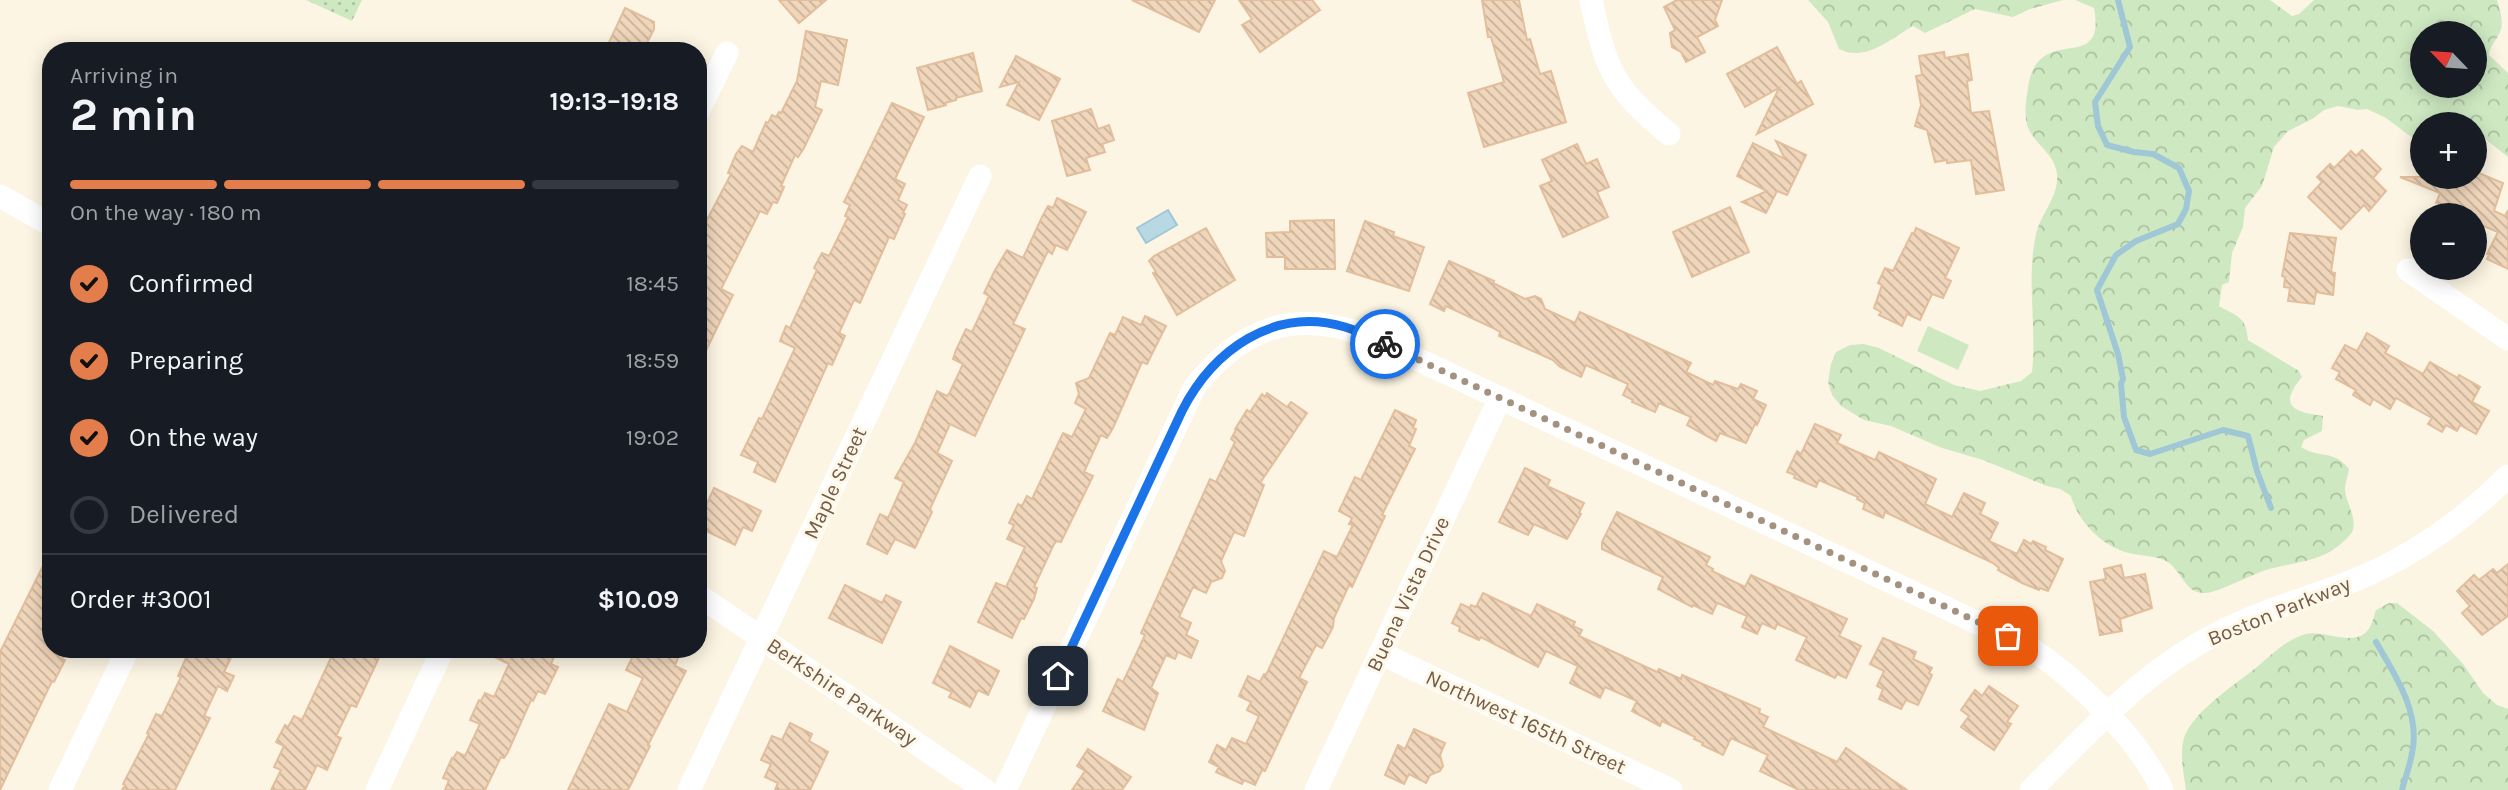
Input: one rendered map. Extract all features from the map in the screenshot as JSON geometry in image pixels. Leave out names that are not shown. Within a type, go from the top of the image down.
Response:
[{"type":"street","points":[[1591,0],[1609,69],[1634,104],[1669,134]]},
{"type":"street","points":[[707,94],[727,53]]},
{"type":"street","name":"Maple Street","points":[[690,790],[980,176]]},
{"type":"street","points":[[0,196],[42,220]]},
{"type":"street","points":[[2408,270],[2508,339]]},
{"type":"street","points":[[1005,790],[1194,388],[1227,351],[1248,338],[1271,329],[1307,323],[1344,327],[1368,336],[2008,636],[2048,660],[2106,713],[2149,763],[2162,790]]},
{"type":"street","name":"Buena Vista Drive","points":[[1316,790],[1500,398]]},
{"type":"street","name":"Boston Parkway","points":[[2031,790],[2106,713],[2186,650],[2221,631],[2357,579],[2417,550],[2462,519],[2508,476]]},
{"type":"street","name":"Berkshire Parkway","points":[[707,601],[985,790]]},
{"type":"street","name":"Northwest 165th Street","points":[[1380,653],[1631,782],[1671,790]]},
{"type":"street","points":[[60,790],[124,658]]},
{"type":"street","points":[[377,790],[439,658]]},
{"type":"green space","points":[[306,0],[362,0],[352,21]]},
{"type":"green space","points":[[1808,0],[2063,0],[2030,9],[2013,17],[1975,9],[1925,33],[1913,26],[1877,48],[1859,53],[1839,49],[1828,22]]},
{"type":"green space","points":[[2075,0],[2270,0],[2292,16],[2299,14],[2314,0],[2497,0],[2501,13],[2501,30],[2489,55],[2508,73],[2508,157],[2487,140],[2487,112],[2410,112],[2410,136],[2386,118],[2367,109],[2338,106],[2324,110],[2288,131],[2274,147],[2262,186],[2245,208],[2243,227],[2232,253],[2229,282],[2222,285],[2219,306],[2243,322],[2248,340],[2299,371],[2302,377],[2290,401],[2297,410],[2323,416],[2322,431],[2304,440],[2301,447],[2314,453],[2332,456],[2349,469],[2345,490],[2353,516],[2353,527],[2351,534],[2343,542],[2321,556],[2266,570],[2212,592],[2199,593],[2193,590],[2166,561],[2119,550],[2101,539],[2079,515],[2071,496],[2060,489],[1983,460],[1942,448],[1891,426],[1864,420],[1841,406],[1832,395],[1828,382],[1836,352],[1850,345],[1864,344],[1879,348],[1954,385],[1980,391],[2021,381],[2032,372],[2033,251],[2038,226],[2053,198],[2057,174],[2052,160],[2027,125],[2025,111],[2028,88],[2034,68],[2044,57],[2056,51],[2081,46],[2090,40],[2095,28],[2094,8]]},
{"type":"green space","points":[[1928,326],[1969,345],[1958,370],[1917,351]]},
{"type":"green space","points":[[2389,603],[2397,603],[2433,631],[2463,664],[2483,693],[2497,705],[2508,709],[2508,790],[2186,790],[2182,760],[2183,742],[2193,722],[2212,702],[2291,640],[2313,633],[2355,638],[2369,628],[2376,610]]},
{"type":"water","points":[[1168,210],[1177,225],[1146,243],[1137,228]]},
{"type":"building","points":[[779,0],[826,0],[799,23]]},
{"type":"building","points":[[1132,0],[1215,0],[1199,32]]},
{"type":"building","points":[[1239,0],[1312,0],[1320,10],[1260,52],[1242,25],[1252,19]]},
{"type":"building","points":[[1482,0],[1519,0],[1527,40],[1530,39],[1540,74],[1551,71],[1566,122],[1484,147],[1468,93],[1504,82],[1491,37],[1488,37]]},
{"type":"building","points":[[1677,0],[1722,0],[1715,20],[1718,26],[1697,37],[1705,52],[1686,62],[1681,52],[1672,47],[1670,33],[1675,30],[1664,7]]},
{"type":"building","points":[[625,8],[654,22],[654,29],[648,42],[609,42]]},
{"type":"building","points":[[806,31],[847,40],[838,85],[821,81],[815,107],[822,110],[804,148],[798,157],[795,155],[781,186],[784,187],[777,203],[773,202],[767,214],[760,211],[721,289],[733,295],[707,348],[707,220],[731,174],[728,173],[736,154],[742,146],[753,152],[766,122],[768,123],[772,115],[776,117],[781,113],[797,81]]},
{"type":"building","points":[[1777,47],[1797,84],[1801,81],[1813,104],[1757,134],[1779,88],[1745,107],[1727,74]]},
{"type":"building","points":[[1944,52],[1945,58],[1968,54],[1972,80],[1967,81],[1971,113],[1989,111],[2004,190],[1976,194],[1971,160],[1935,162],[1927,130],[1915,126],[1921,105],[1916,76],[1922,75],[1919,56]]},
{"type":"building","points":[[973,53],[982,91],[928,110],[917,68]]},
{"type":"building","points":[[1016,56],[1060,79],[1039,120],[1007,105],[1019,82],[1000,87]]},
{"type":"building","points":[[892,103],[924,117],[895,179],[905,184],[898,200],[907,205],[903,213],[905,214],[894,239],[889,237],[860,303],[854,300],[839,333],[845,336],[832,365],[828,363],[775,482],[754,472],[758,462],[741,455],[759,418],[762,419],[795,348],[780,341],[786,326],[790,328],[822,253],[829,256],[848,217],[845,216],[850,205],[844,202]]},
{"type":"building","points":[[1091,109],[1098,129],[1109,125],[1114,140],[1102,144],[1105,152],[1086,158],[1090,170],[1067,176],[1052,121]]},
{"type":"building","points":[[1776,141],[1806,155],[1787,195],[1777,191],[1766,213],[1742,202],[1767,191],[1737,176],[1753,143],[1785,159]]},
{"type":"building","points":[[1577,144],[1586,164],[1597,159],[1609,187],[1597,192],[1608,217],[1563,237],[1540,186],[1552,181],[1542,160]]},
{"type":"building","points":[[2362,150],[2381,169],[2373,178],[2386,191],[2369,211],[2364,205],[2341,229],[2308,197],[2322,182],[2317,177],[2330,164],[2334,168],[2351,151],[2356,156]]},
{"type":"building","points":[[2487,176],[2503,183],[2494,211],[2505,216],[2508,210],[2508,269],[2487,259],[2498,232],[2487,227],[2487,203],[2436,203],[2440,193],[2430,189],[2487,189]]},
{"type":"building","points":[[1057,198],[1086,212],[1067,250],[1056,245],[1052,254],[1048,251],[1013,324],[1025,329],[975,436],[950,424],[937,453],[952,461],[915,548],[895,539],[887,554],[867,544],[880,514],[888,518],[904,482],[895,478],[915,443],[937,391],[947,396],[950,392],[963,364],[953,359],[956,350],[966,329],[972,332],[989,296],[984,293],[994,272],[1007,250],[1023,258],[1048,206],[1053,208]]},
{"type":"building","points":[[1730,207],[1749,252],[1692,277],[1673,232]]},
{"type":"building","points":[[1334,220],[1335,269],[1285,269],[1285,257],[1267,257],[1266,233],[1290,232],[1290,221]]},
{"type":"building","points":[[1365,221],[1394,232],[1393,236],[1424,247],[1409,291],[1347,271]]},
{"type":"building","points":[[1206,228],[1235,280],[1177,315],[1149,261]]},
{"type":"building","points":[[1916,228],[1959,248],[1945,278],[1951,281],[1943,298],[1932,294],[1920,320],[1907,314],[1902,326],[1879,315],[1881,312],[1874,308],[1882,285],[1878,283],[1885,268],[1893,271]]},
{"type":"building","points":[[2290,233],[2336,238],[2331,272],[2335,273],[2333,295],[2316,292],[2314,304],[2288,301],[2290,288],[2284,287],[2285,277],[2282,276]]},
{"type":"building","points":[[1449,261],[1494,281],[1493,283],[1525,299],[1535,296],[1541,299],[1545,309],[1575,323],[1580,312],[1691,363],[1686,372],[1713,385],[1715,381],[1738,389],[1741,384],[1757,391],[1753,399],[1766,405],[1757,425],[1755,424],[1746,443],[1720,433],[1716,441],[1687,425],[1691,417],[1659,403],[1655,412],[1632,402],[1633,400],[1623,395],[1628,384],[1586,365],[1581,377],[1560,367],[1553,360],[1499,336],[1500,332],[1491,327],[1446,306],[1444,311],[1430,304]]},
{"type":"building","points":[[1145,316],[1166,326],[1147,364],[1142,362],[1113,428],[1107,438],[1101,435],[1084,472],[1093,476],[1061,542],[1054,544],[1034,587],[1037,588],[1034,599],[1024,619],[1021,618],[1012,638],[978,622],[996,583],[1006,587],[1025,547],[1007,539],[1014,525],[1009,523],[1018,504],[1022,506],[1027,496],[1032,499],[1063,433],[1072,437],[1086,409],[1075,403],[1079,394],[1076,383],[1089,378],[1110,333],[1115,335],[1123,317],[1141,325]]},
{"type":"building","points":[[2367,333],[2389,346],[2385,353],[2423,374],[2430,362],[2480,387],[2472,402],[2489,411],[2476,434],[2460,425],[2457,431],[2446,425],[2442,432],[2428,424],[2432,418],[2396,398],[2390,409],[2373,399],[2370,405],[2353,395],[2356,390],[2336,379],[2340,372],[2332,368],[2345,345],[2357,351]]},
{"type":"building","points":[[1267,393],[1287,407],[1291,402],[1307,413],[1260,483],[1264,485],[1244,536],[1234,532],[1221,561],[1225,571],[1222,578],[1211,582],[1206,593],[1193,587],[1179,617],[1191,623],[1186,635],[1198,641],[1191,658],[1178,652],[1175,659],[1166,655],[1151,688],[1158,693],[1144,730],[1103,711],[1118,679],[1123,682],[1145,635],[1141,633],[1210,479],[1216,482],[1235,442],[1231,439],[1235,429],[1247,410],[1250,412],[1262,394],[1265,397]]},
{"type":"building","points":[[1395,410],[1416,420],[1413,428],[1416,429],[1409,446],[1415,449],[1382,515],[1385,516],[1352,587],[1349,585],[1334,618],[1333,627],[1322,648],[1316,645],[1299,678],[1307,682],[1265,771],[1262,770],[1255,785],[1244,780],[1242,784],[1216,772],[1219,767],[1209,762],[1217,745],[1226,750],[1232,738],[1246,744],[1259,716],[1247,710],[1251,702],[1239,696],[1248,676],[1260,682],[1264,674],[1266,675],[1324,551],[1337,557],[1353,525],[1349,524],[1352,518],[1339,511],[1355,477],[1361,480]]},
{"type":"building","points":[[1815,424],[1841,435],[1837,443],[1875,460],[1879,452],[1936,479],[1925,504],[1952,517],[1964,493],[1985,503],[1980,514],[1998,523],[1989,541],[2017,554],[2024,540],[2031,544],[2033,541],[2063,559],[2048,591],[2022,583],[1998,570],[1993,563],[1885,512],[1883,518],[1863,509],[1865,503],[1857,499],[1858,497],[1819,480],[1816,487],[1794,478],[1795,475],[1787,472],[1797,451],[1801,454]]},
{"type":"building","points":[[1525,468],[1550,480],[1547,486],[1584,503],[1567,539],[1534,524],[1528,535],[1499,522]]},
{"type":"building","points":[[714,488],[761,511],[752,531],[743,527],[735,545],[707,531],[707,503]]},
{"type":"building","points":[[1617,512],[1710,557],[1706,565],[1713,569],[1712,571],[1745,587],[1751,575],[1847,619],[1839,636],[1861,646],[1846,678],[1837,674],[1835,678],[1796,660],[1807,637],[1777,624],[1775,629],[1762,623],[1757,634],[1742,627],[1747,616],[1717,603],[1712,614],[1693,605],[1692,607],[1658,589],[1663,577],[1602,549],[1602,542]]},
{"type":"building","points":[[2508,564],[2508,616],[2482,635],[2462,613],[2470,606],[2457,591],[2474,575],[2479,580],[2493,569],[2497,573]]},
{"type":"building","points":[[2121,565],[2124,578],[2145,574],[2152,608],[2120,619],[2122,631],[2100,635],[2090,582],[2106,579],[2104,569]]},
{"type":"building","points":[[42,568],[42,658],[65,660],[54,682],[52,681],[0,790],[0,652]]},
{"type":"building","points":[[845,585],[882,603],[886,595],[901,602],[882,643],[829,618]]},
{"type":"building","points":[[1483,593],[1531,616],[1537,604],[1575,622],[1573,626],[1582,630],[1579,636],[1657,672],[1659,669],[1681,679],[1682,675],[1760,709],[1759,713],[1768,717],[1763,727],[1837,762],[1846,748],[1907,790],[1799,790],[1760,771],[1768,755],[1731,738],[1723,755],[1662,721],[1660,726],[1632,711],[1637,701],[1605,687],[1600,698],[1570,683],[1578,666],[1546,651],[1538,667],[1481,637],[1479,640],[1459,631],[1460,627],[1452,623],[1461,604],[1470,608],[1471,605],[1476,607]]},
{"type":"building","points":[[1883,638],[1916,652],[1913,659],[1932,668],[1929,673],[1932,675],[1918,705],[1906,700],[1901,709],[1879,699],[1883,689],[1877,686],[1884,671],[1870,664]]},
{"type":"building","points":[[950,646],[999,671],[988,695],[978,690],[970,707],[949,697],[952,692],[933,683]]},
{"type":"building","points":[[186,658],[231,658],[224,672],[234,676],[227,691],[218,686],[204,716],[210,718],[175,790],[122,790],[156,714],[162,716],[181,677],[178,676]]},
{"type":"building","points":[[331,658],[379,658],[356,707],[351,705],[336,736],[341,738],[327,770],[317,765],[305,790],[271,790],[281,770],[274,767],[284,746],[276,742],[285,725],[288,727],[294,716],[302,720]]},
{"type":"building","points":[[497,658],[553,658],[551,664],[558,667],[545,694],[538,691],[533,701],[531,700],[508,752],[504,758],[501,757],[485,790],[445,790],[449,780],[443,778],[452,758],[457,752],[465,756],[480,724],[470,720],[479,700],[481,701],[485,693],[494,697],[509,664]]},
{"type":"building","points":[[632,658],[678,658],[675,666],[686,671],[628,790],[568,790],[609,704],[627,712],[643,678],[626,670]]},
{"type":"building","points":[[1989,686],[2018,706],[2007,722],[2011,724],[1994,750],[1961,727],[1969,716],[1961,710],[1975,690],[1982,696]]},
{"type":"building","points":[[790,723],[812,734],[809,741],[828,752],[810,790],[775,790],[778,783],[765,777],[771,764],[761,760],[772,736],[782,740]]},
{"type":"building","points":[[1414,729],[1445,743],[1440,755],[1443,766],[1440,771],[1430,775],[1426,783],[1409,774],[1404,784],[1385,775],[1398,745],[1405,749]]},
{"type":"building","points":[[1088,749],[1131,777],[1122,790],[1072,790],[1085,771],[1077,766]]},
{"type":"waterway","points":[[2118,0],[2130,47],[2095,102],[2098,126],[2107,145],[2153,154],[2179,168],[2189,191],[2186,209],[2178,224],[2136,241],[2116,255],[2097,290],[2118,354],[2123,379],[2121,384],[2124,417],[2136,450],[2150,454],[2223,430],[2248,436],[2271,508]]},
{"type":"waterway","points":[[2376,642],[2404,695],[2413,723],[2412,753],[2402,790]]},
{"type":"way so far","points":[[1385,344],[2008,636]]},
{"type":"route","points":[[1058,676],[1182,411],[1194,388],[1209,369],[1227,351],[1248,338],[1294,324],[1319,323],[1344,327],[1385,344]]}]
